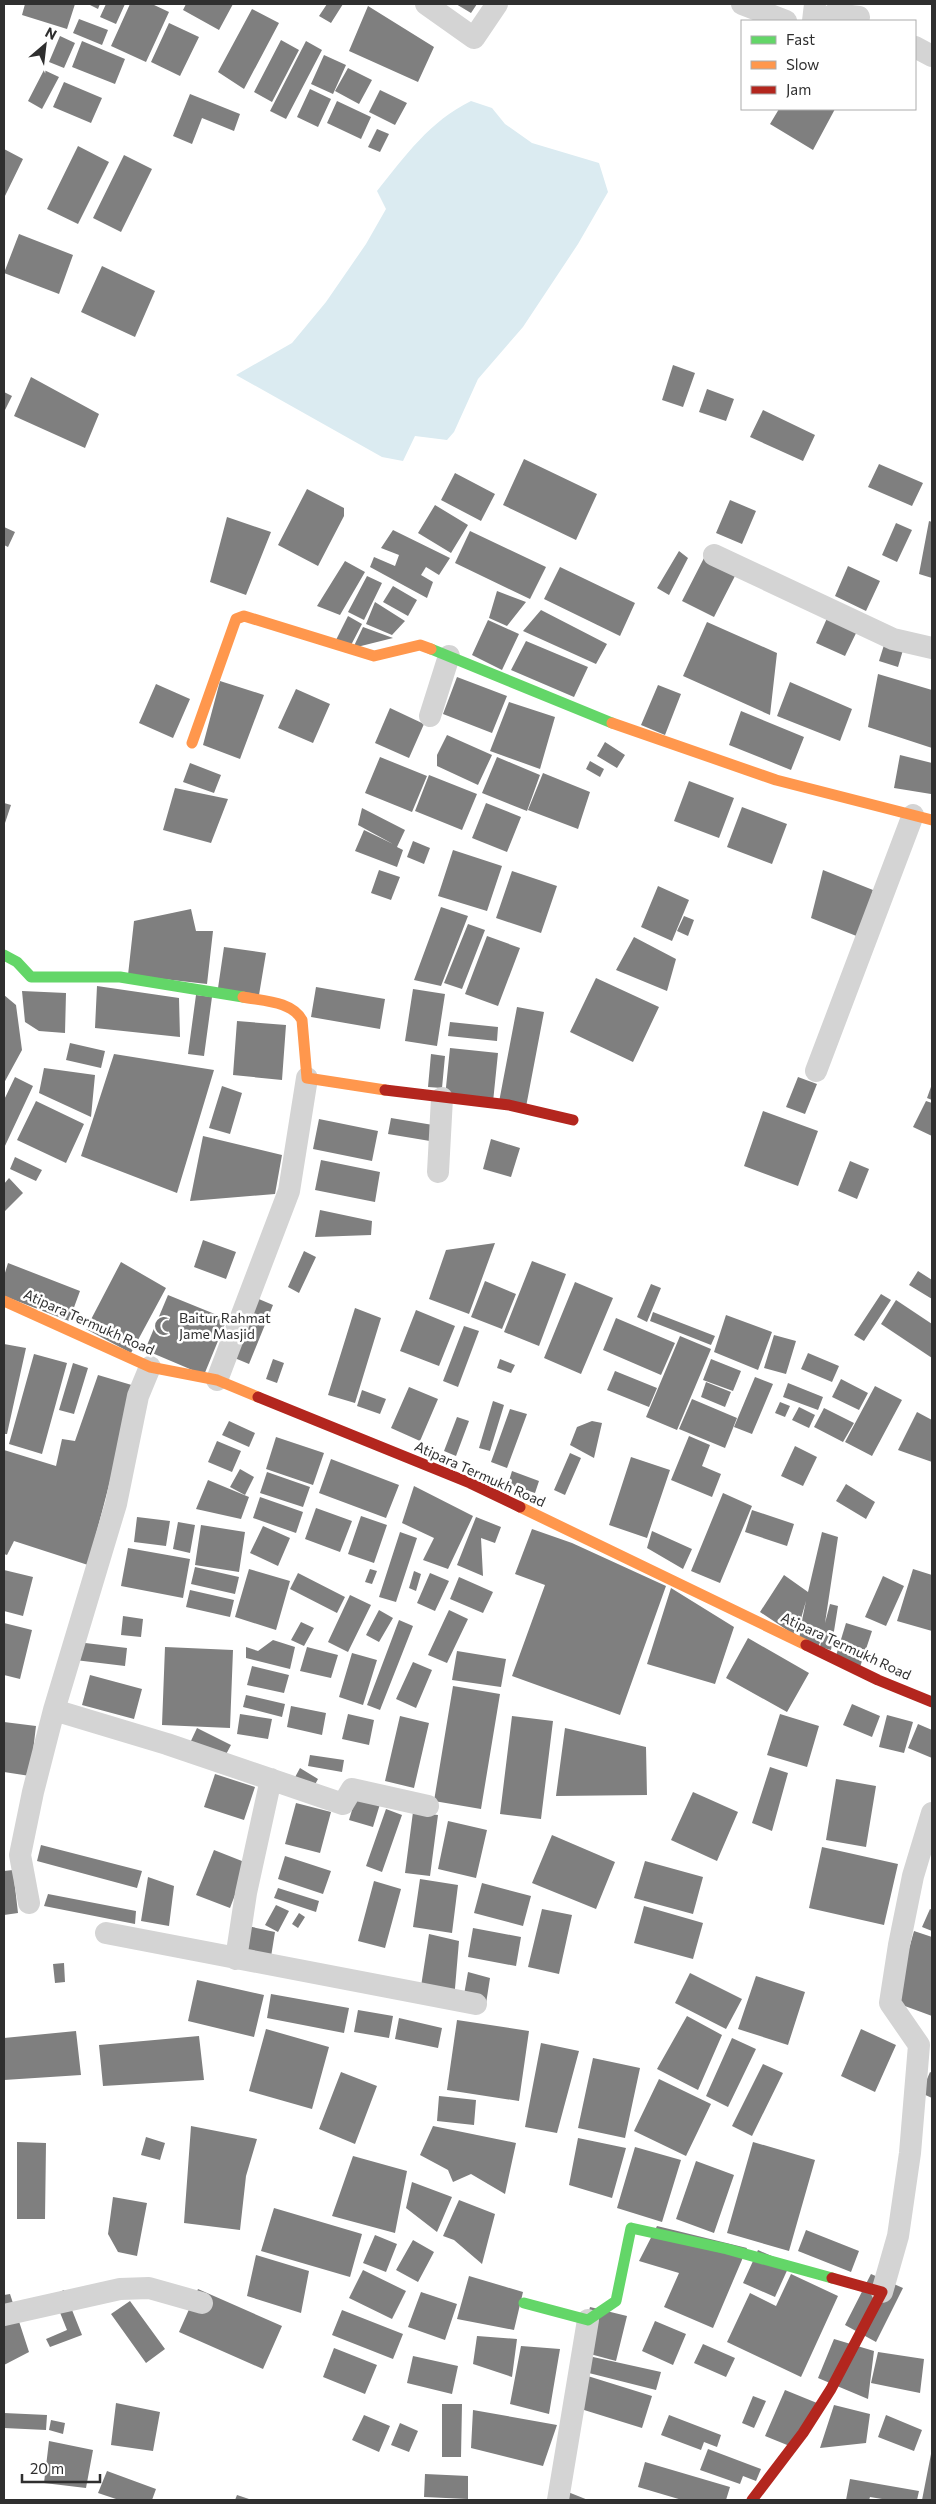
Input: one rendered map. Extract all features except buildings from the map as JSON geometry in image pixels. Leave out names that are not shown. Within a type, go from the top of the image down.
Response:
[{"type":"street","points":[[426,4],[474,38],[497,4]]},
{"type":"street","points":[[742,4],[783,20]]},
{"type":"street","points":[[813,20],[815,4]]},
{"type":"street","points":[[826,20],[834,14],[861,14]]},
{"type":"street","points":[[916,48],[932,56]]},
{"type":"street","points":[[714,555],[893,639],[932,648]]},
{"type":"street","points":[[192,743],[236,619],[244,616],[374,656],[420,645],[615,724],[767,777],[923,817],[816,1071]]},
{"type":"street","points":[[430,716],[448,656]]},
{"type":"street","points":[[4,955],[17,962],[31,977],[120,976],[220,992],[291,1007],[298,1012],[302,1020],[307,1078],[289,1191],[217,1380]]},
{"type":"street","points":[[307,1078],[442,1098],[509,1105],[573,1120]]},
{"type":"street","points":[[438,1172],[442,1098]]},
{"type":"street","name":"Atipara Termukh Road","points":[[4,1301],[150,1367],[217,1380],[470,1483],[878,1680],[932,1702]]},
{"type":"street","points":[[29,1903],[20,1855],[33,1792],[54,1710],[116,1504],[138,1396],[150,1367]]},
{"type":"street","points":[[54,1710],[167,1744],[343,1804],[352,1789],[428,1806]]},
{"type":"street","points":[[236,1959],[246,1893],[271,1779]]},
{"type":"street","points":[[752,2500],[803,2433],[831,2389],[882,2292],[898,2236],[910,2153],[919,2045],[890,2003],[899,1945],[914,1876],[932,1813]]},
{"type":"street","points":[[106,1933],[476,2004]]},
{"type":"street","points":[[558,2500],[588,2320],[616,2300],[631,2228],[726,2249],[882,2292]]},
{"type":"street","points":[[4,2315],[120,2289],[149,2288],[202,2303]]},
{"type":"street","points":[[524,2302],[588,2320]]},
{"type":"shaded area","points":[[471,101],[492,108],[505,124],[532,143],[599,163],[608,192],[578,244],[523,327],[478,379],[454,432],[447,440],[415,436],[403,461],[382,457],[236,375],[292,343],[326,302],[366,244],[386,209],[377,191],[419,140],[456,109]]},
{"type":"traffic: fast","points":[[431,649],[612,723]]},
{"type":"traffic: fast","points":[[4,955],[17,962],[31,977],[120,977],[243,997]]},
{"type":"traffic: fast","points":[[524,2303],[588,2320],[616,2301],[631,2228],[727,2249],[832,2278]]},
{"type":"traffic: slow","points":[[192,743],[236,619],[244,616],[374,656],[420,645],[431,649]]},
{"type":"traffic: slow","points":[[612,723],[776,780],[932,820]]},
{"type":"traffic: slow","points":[[243,997],[284,1005],[302,1020],[307,1078],[385,1090]]},
{"type":"traffic: slow","points":[[4,1301],[150,1367],[217,1380],[258,1397]]},
{"type":"traffic: slow","points":[[520,1507],[806,1645]]},
{"type":"traffic: jam","points":[[385,1090],[509,1105],[573,1120]]},
{"type":"traffic: jam","points":[[258,1397],[470,1483],[520,1507]]},
{"type":"traffic: jam","points":[[806,1645],[878,1680],[932,1702]]},
{"type":"traffic: jam","points":[[752,2500],[803,2433],[831,2389],[882,2292],[832,2278]]},
{"type":"place","name":"Baitur Rahmat Jame Masjid","points":[[164,1326]]}]
